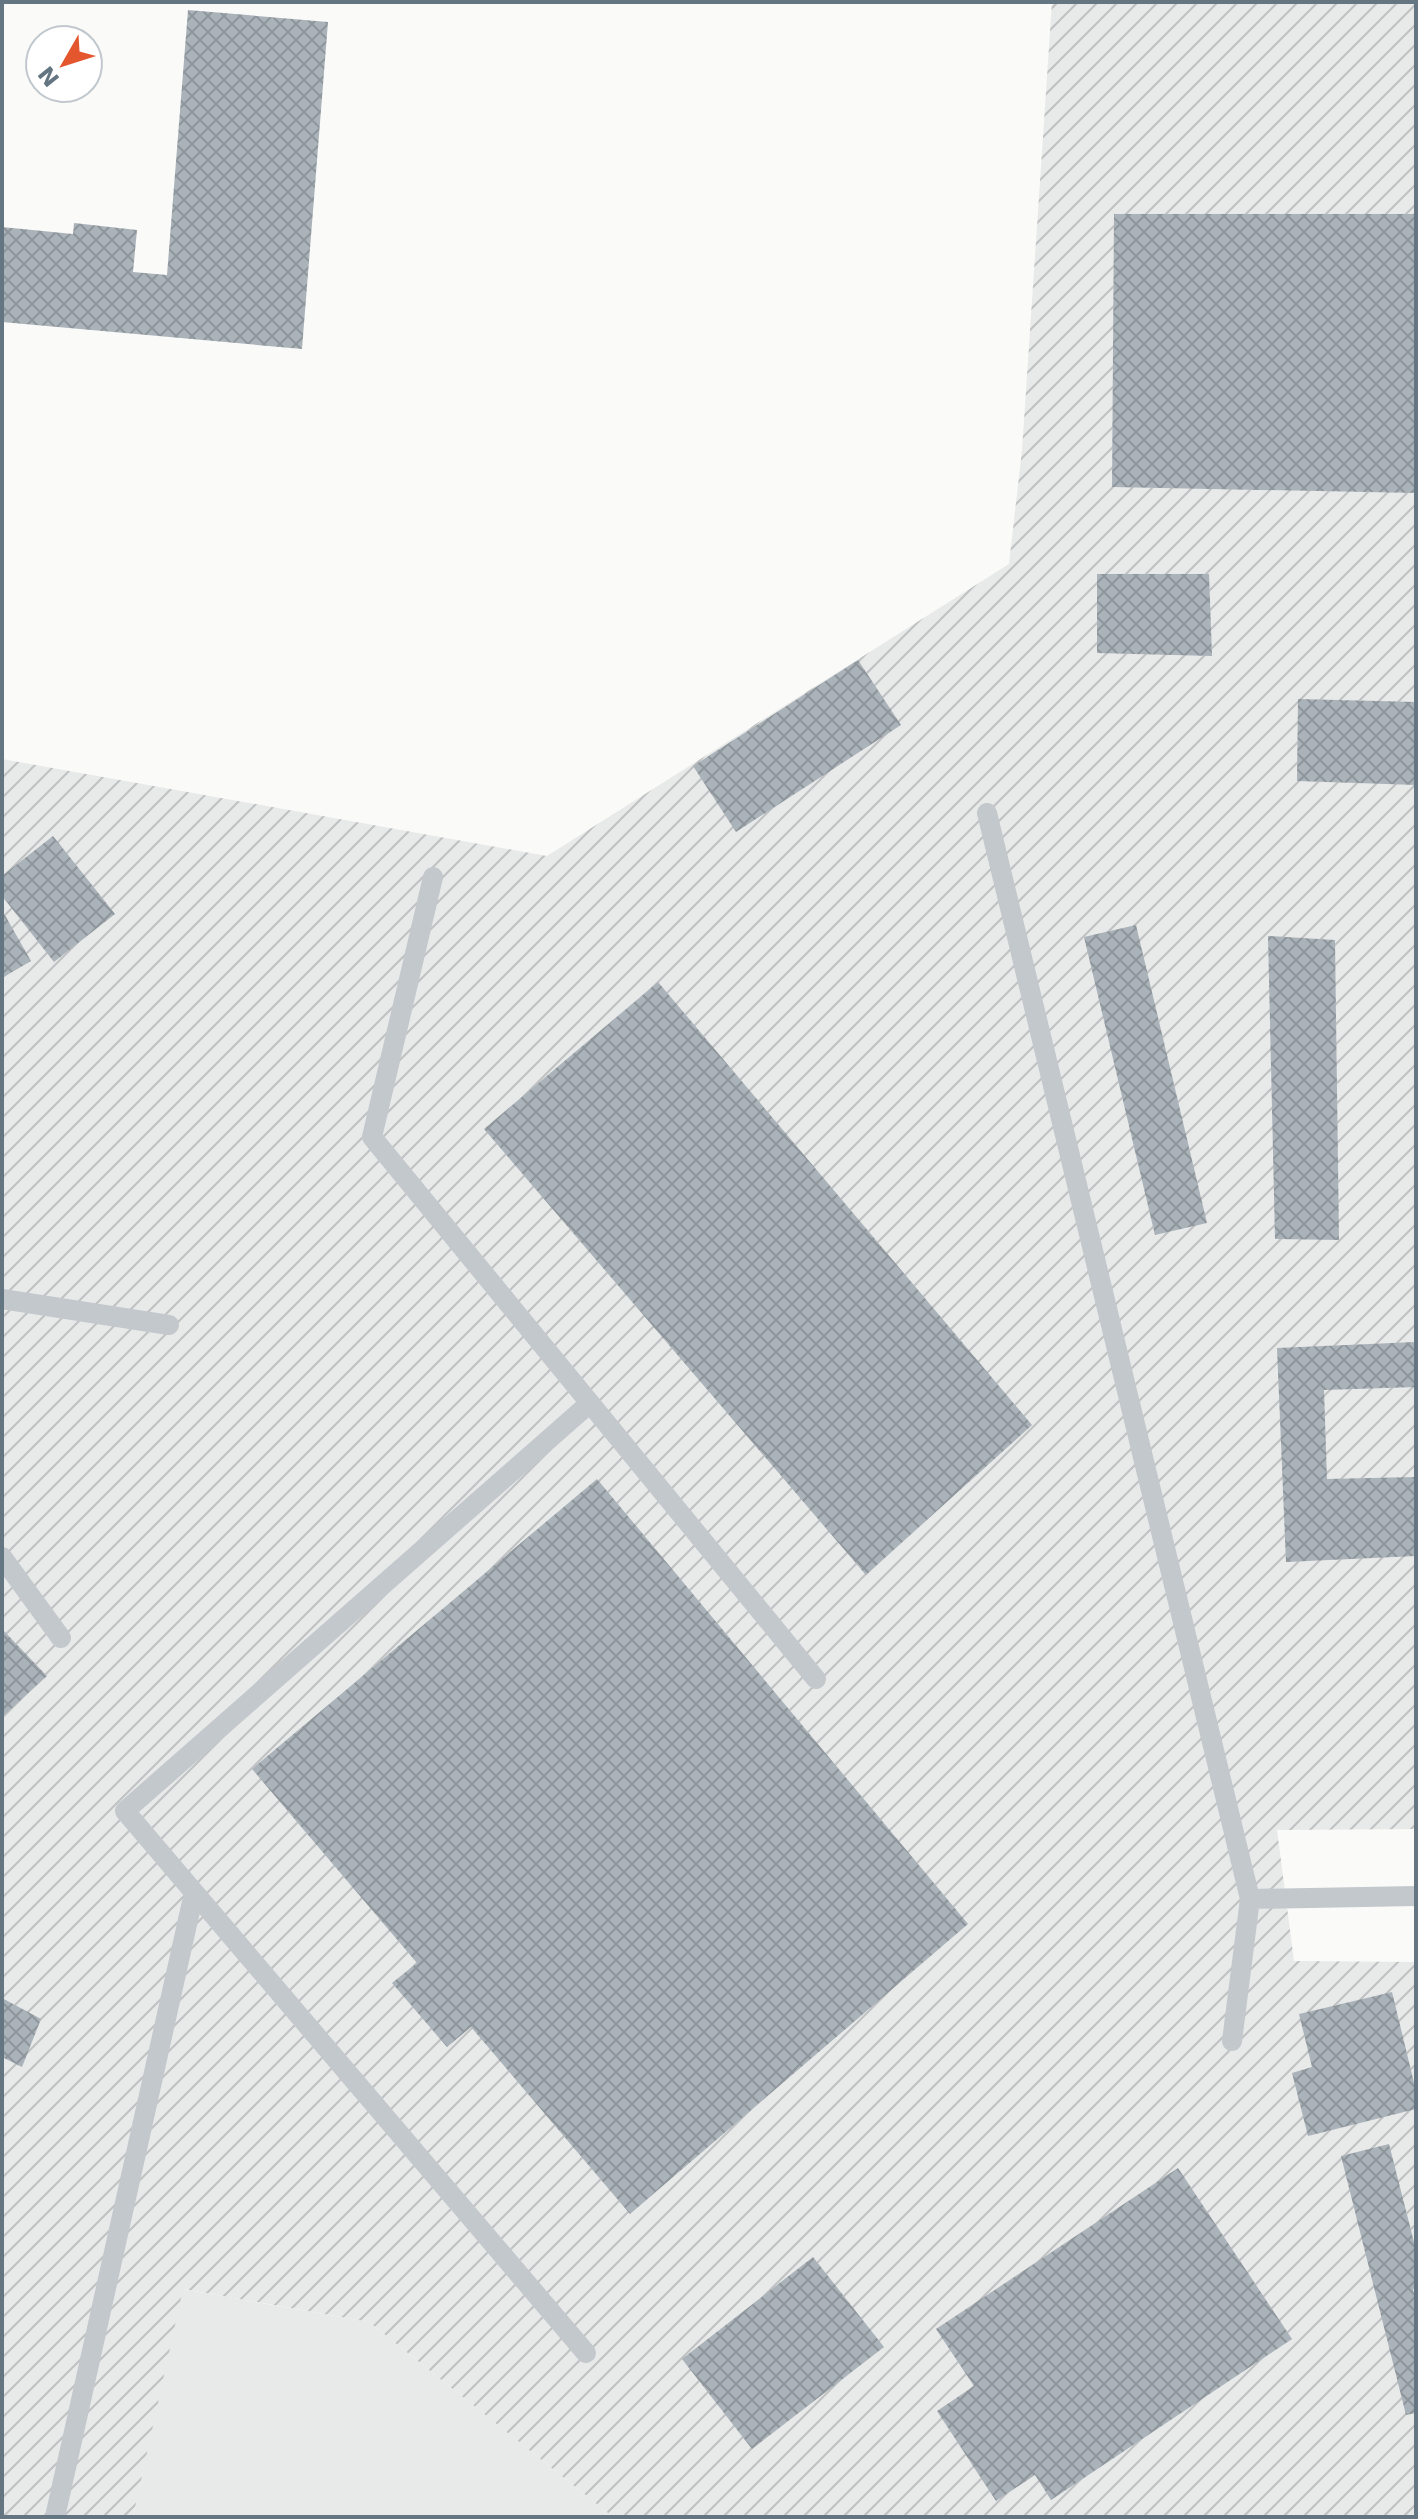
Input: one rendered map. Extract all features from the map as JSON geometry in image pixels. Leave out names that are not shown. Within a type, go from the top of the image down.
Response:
[{"type":"lane","points":[[987,813],[1250,1899],[1232,2041]]},
{"type":"lane","points":[[433,877],[372,1137],[816,1679]]},
{"type":"lane","points":[[2,1299],[169,1325]]},
{"type":"lane","points":[[586,2353],[125,1811],[590,1403]]},
{"type":"lane","points":[[2,1557],[61,1638]]},
{"type":"lane","points":[[55,2517],[194,1893]]},
{"type":"lane","points":[[1250,1899],[1416,1896]]},
{"type":"shaded area","points":[[1052,2],[1416,2],[1416,1829],[1277,1830],[1294,1961],[1416,1962],[1416,2517],[613,2517],[369,2322],[183,2289],[133,2517],[2,2517],[2,759],[547,856],[1009,564],[1022,450]]},
{"type":"shaded area","points":[[182,2289],[369,2322],[613,2517],[133,2517]]},
{"type":"building","points":[[188,10],[328,22],[302,349],[2,322],[2,227],[73,234],[74,223],[137,230],[133,272],[167,275]]},
{"type":"building","points":[[1114,214],[1416,214],[1416,493],[1112,487]]},
{"type":"building","points":[[1097,574],[1209,574],[1212,656],[1097,653]]},
{"type":"building","points":[[858,660],[901,725],[736,832],[693,766]]},
{"type":"building","points":[[1298,699],[1416,702],[1416,785],[1297,781]]},
{"type":"building","points":[[53,836],[115,914],[54,962],[2,896],[2,876]]},
{"type":"building","points":[[2,910],[31,961],[2,978]]},
{"type":"building","points":[[1136,925],[1207,1223],[1155,1235],[1084,937]]},
{"type":"building","points":[[1268,936],[1335,940],[1339,1240],[1275,1239]]},
{"type":"building","points":[[658,982],[1032,1425],[866,1575],[484,1129]]},
{"type":"building","points":[[1416,1342],[1416,1387],[1324,1390],[1327,1479],[1416,1477],[1416,1556],[1286,1562],[1277,1348]]},
{"type":"building","points":[[597,1479],[968,1924],[630,2214],[471,2027],[447,2047],[392,1983],[417,1963],[252,1769]]},
{"type":"building","points":[[2,1629],[47,1676],[2,1717]]},
{"type":"building","points":[[1392,1992],[1416,2091],[1416,2109],[1308,2136],[1292,2073],[1312,2067],[1299,2014]]},
{"type":"building","points":[[2,1998],[41,2019],[22,2067],[2,2057]]},
{"type":"building","points":[[1389,2144],[1416,2250],[1416,2288],[1413,2289],[1416,2302],[1416,2413],[1406,2415],[1341,2156]]},
{"type":"building","points":[[1178,2168],[1292,2339],[1051,2500],[1035,2475],[996,2501],[937,2411],[974,2386],[936,2329]]},
{"type":"building","points":[[813,2257],[884,2347],[752,2449],[682,2359]]}]
